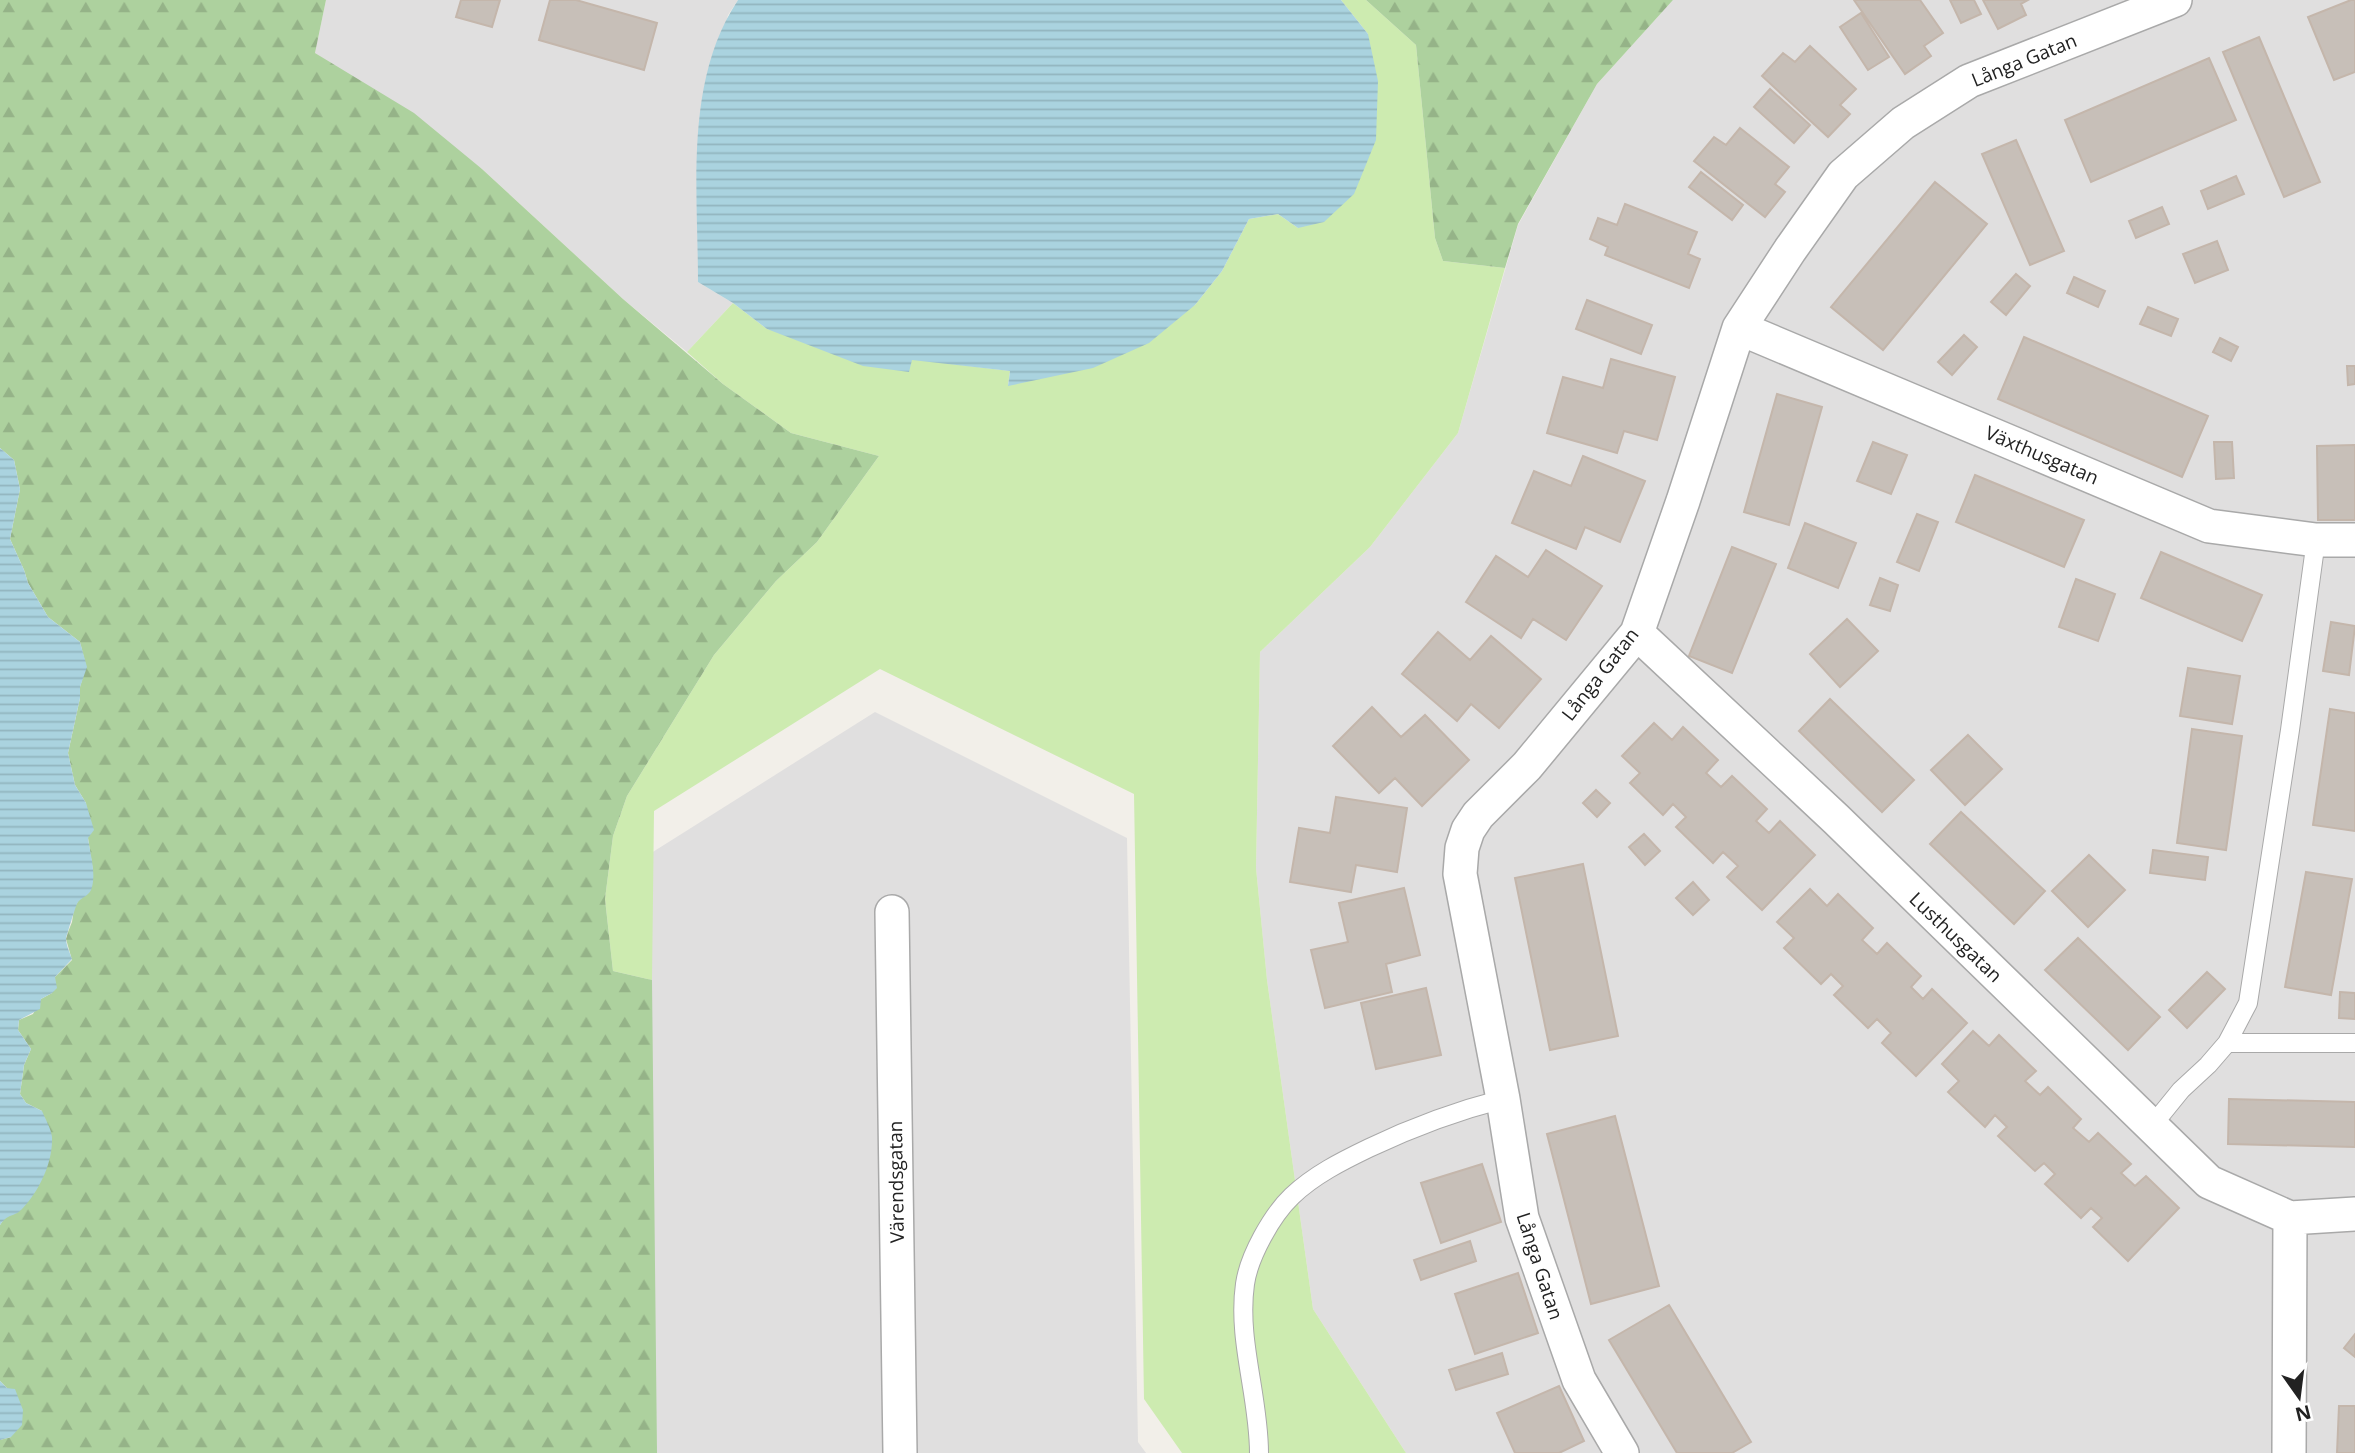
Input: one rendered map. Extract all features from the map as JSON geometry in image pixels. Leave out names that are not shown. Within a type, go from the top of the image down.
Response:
[{"type":"street","name":"Långa Gatan","points":[[1622,1453],[1579,1380],[1522,1218],[1503,1099],[1460,874],[1462,848],[1468,830],[1478,815],[1527,766],[1637,633],[1739,328],[1843,175],[1903,123],[1969,81],[2175,0]]},
{"type":"street","name":"Växthusgatan","points":[[1739,328],[2209,526],[2316,540],[2355,540]]},
{"type":"street","name":"Lusthusgatan","points":[[1637,633],[1836,819],[2209,1182],[2290,1218]]},
{"type":"street","name":"Värendsgatan","points":[[892,912],[900,1453]]},
{"type":"street","points":[[2289,1453],[2290,1218],[2355,1214]]},
{"type":"lane","points":[[2151,1127],[2181,1090],[2227,1043],[2248,1003],[2316,540]]},
{"type":"lane","points":[[2227,1043],[2355,1043]]},
{"type":"lane","points":[[1259,1453],[1244,1310],[1245,1283],[1252,1255],[1267,1230],[1291,1196],[1332,1166],[1423,1123],[1462,1109],[1503,1099]]},
{"type":"shaded area","points":[[326,0],[738,0],[728,15],[700,113],[698,172],[698,282],[733,303],[687,352],[623,299],[482,169],[315,53]]},
{"type":"shaded area","points":[[1673,0],[2355,0],[2355,1453],[1406,1453],[1313,1309],[1267,980],[1256,868],[1260,652],[1370,547],[1458,433],[1518,225],[1597,84]]},
{"type":"shaded area","points":[[875,712],[1127,838],[1138,1442],[1146,1453],[651,1453],[648,855]]},
{"type":"green space","points":[[0,0],[326,0],[315,53],[414,113],[482,169],[623,299],[723,384],[791,433],[879,456],[817,542],[776,581],[714,655],[627,796],[613,836],[605,899],[613,971],[652,980],[657,1453],[0,1453],[0,1440],[11,1437],[7,1388],[0,1381],[0,1225],[6,1216],[42,1111],[26,1103],[20,1094],[24,1065],[31,1049],[18,1030],[19,1020],[33,1014],[41,999],[52,993],[55,977],[72,960],[66,939],[74,909],[93,871],[86,803],[75,785],[68,753],[86,666],[80,642],[48,617],[28,583],[10,539],[20,489],[14,460],[0,448]]},
{"type":"green space","points":[[1341,0],[1366,0],[1416,45],[1435,238],[1443,261],[1505,268],[1458,433],[1370,547],[1260,652],[1256,868],[1267,980],[1313,1309],[1406,1453],[1182,1453],[1144,1399],[1134,794],[880,669],[654,811],[652,980],[613,971],[605,899],[613,836],[627,796],[714,655],[776,581],[817,542],[879,456],[791,433],[723,384],[687,352],[733,303],[767,329],[912,359],[1010,371],[1008,385],[1195,305],[1222,271],[1249,219],[1278,214],[1298,228],[1368,34]]},
{"type":"green space","points":[[1366,0],[1673,0],[1597,84],[1518,224],[1505,268],[1443,261],[1435,238],[1416,45]]},
{"type":"water","points":[[738,0],[1341,0],[1368,34],[1378,81],[1376,140],[1354,194],[1324,222],[1298,228],[1278,214],[1249,219],[1222,271],[1195,305],[1149,343],[1093,368],[1008,386],[1010,371],[912,360],[909,372],[863,366],[767,329],[733,303],[698,282],[696,174],[702,101],[709,65],[721,32]]},
{"type":"water","points":[[0,448],[14,460],[20,489],[10,539],[28,583],[48,617],[80,642],[87,667],[80,687],[68,753],[75,785],[86,803],[94,830],[88,838],[93,869],[92,887],[77,904],[66,938],[72,959],[55,977],[57,988],[41,999],[40,1009],[19,1020],[18,1030],[31,1049],[24,1065],[20,1094],[26,1103],[42,1111],[52,1137],[50,1157],[44,1176],[28,1202],[0,1225]]},
{"type":"water","points":[[0,1381],[7,1388],[15,1389],[23,1410],[22,1425],[11,1437],[0,1440]]},
{"type":"building","points":[[461,0],[500,0],[492,27],[456,17]]},
{"type":"building","points":[[550,0],[576,0],[657,23],[644,70],[539,40]]},
{"type":"building","points":[[1854,0],[1920,0],[1943,33],[1924,46],[1931,56],[1905,74]]},
{"type":"building","points":[[1950,0],[1974,0],[1981,14],[1961,23]]},
{"type":"building","points":[[1983,0],[2028,0],[2021,4],[2026,15],[1998,29]]},
{"type":"building","points":[[2355,0],[2355,72],[2334,80],[2308,17]]},
{"type":"building","points":[[1861,13],[1889,57],[1868,70],[1840,27]]},
{"type":"building","points":[[2259,37],[2320,182],[2284,197],[2223,52]]},
{"type":"building","points":[[1810,46],[1856,89],[1840,105],[1850,114],[1828,137],[1762,76],[1783,53],[1795,62]]},
{"type":"building","points":[[2209,58],[2236,120],[2091,182],[2065,120]]},
{"type":"building","points":[[1770,89],[1810,125],[1794,143],[1754,107]]},
{"type":"building","points":[[1740,128],[1789,167],[1775,184],[1785,192],[1765,217],[1694,161],[1714,137],[1726,145]]},
{"type":"building","points":[[2016,140],[2064,251],[2030,265],[1982,154]]},
{"type":"building","points":[[1701,172],[1743,205],[1732,220],[1689,187]]},
{"type":"building","points":[[2236,176],[2244,194],[2208,209],[2201,191]]},
{"type":"building","points":[[1935,182],[1987,224],[1883,350],[1831,307]]},
{"type":"building","points":[[1625,204],[1697,232],[1688,254],[1700,259],[1689,288],[1605,255],[1608,247],[1590,239],[1598,218],[1617,225]]},
{"type":"building","points":[[2162,207],[2169,224],[2136,238],[2129,221]]},
{"type":"building","points":[[2217,241],[2228,270],[2195,283],[2183,254]]},
{"type":"building","points":[[2016,274],[2030,286],[2006,315],[1991,302]]},
{"type":"building","points":[[2074,277],[2105,291],[2098,307],[2067,293]]},
{"type":"building","points":[[1587,300],[1652,325],[1641,354],[1576,329]]},
{"type":"building","points":[[2148,307],[2178,319],[2171,336],[2140,324]]},
{"type":"building","points":[[1964,335],[1977,347],[1952,375],[1938,362]]},
{"type":"building","points":[[2024,337],[2208,416],[2182,477],[1998,399]]},
{"type":"building","points":[[2220,338],[2238,347],[2231,361],[2213,352]]},
{"type":"building","points":[[1611,359],[1675,377],[1657,440],[1624,431],[1617,453],[1547,433],[1563,377],[1603,388]]},
{"type":"building","points":[[2347,366],[2355,366],[2355,384],[2348,385]]},
{"type":"building","points":[[1777,394],[1822,407],[1789,525],[1744,512]]},
{"type":"building","points":[[1873,442],[1907,455],[1891,494],[1857,481]]},
{"type":"building","points":[[2214,442],[2232,442],[2234,478],[2216,479]]},
{"type":"building","points":[[2355,445],[2355,520],[2318,520],[2317,446]]},
{"type":"building","points":[[1583,456],[1645,481],[1620,542],[1585,527],[1576,549],[1512,523],[1534,471],[1571,486]]},
{"type":"building","points":[[1975,475],[2084,520],[2064,567],[1956,522]]},
{"type":"building","points":[[1917,514],[1938,522],[1919,571],[1897,562]]},
{"type":"building","points":[[1805,523],[1856,543],[1838,588],[1788,568]]},
{"type":"building","points":[[1732,547],[1776,564],[1732,673],[1689,656]]},
{"type":"building","points":[[1546,550],[1602,586],[1566,640],[1533,619],[1521,638],[1466,602],[1496,556],[1528,577]]},
{"type":"building","points":[[2161,552],[2262,595],[2242,641],[2141,598]]},
{"type":"building","points":[[1880,578],[1898,585],[1890,611],[1870,605]]},
{"type":"building","points":[[2076,579],[2115,594],[2098,641],[2059,627]]},
{"type":"building","points":[[1847,619],[1878,651],[1840,687],[1810,654]]},
{"type":"building","points":[[2331,622],[2355,626],[2349,675],[2323,671]]},
{"type":"building","points":[[1438,632],[1470,660],[1491,636],[1541,679],[1499,728],[1471,704],[1457,721],[1402,674]]},
{"type":"building","points":[[2188,668],[2240,676],[2232,724],[2180,716]]},
{"type":"building","points":[[1830,699],[1914,780],[1882,812],[1799,731]]},
{"type":"building","points":[[1372,707],[1401,737],[1425,715],[1469,760],[1422,806],[1395,778],[1379,793],[1333,746]]},
{"type":"building","points":[[2330,709],[2355,713],[2355,831],[2313,825]]},
{"type":"building","points":[[1654,723],[1672,740],[1683,727],[1718,760],[1706,773],[1721,787],[1732,776],[1767,809],[1756,821],[1769,833],[1780,821],[1815,855],[1762,910],[1727,877],[1738,866],[1723,852],[1713,863],[1676,827],[1686,817],[1673,804],[1663,815],[1630,783],[1640,773],[1622,756]]},
{"type":"building","points":[[2192,729],[2242,736],[2226,850],[2177,843]]},
{"type":"building","points":[[1968,735],[2002,769],[1965,805],[1931,770]]},
{"type":"building","points":[[1596,790],[1610,803],[1597,817],[1583,803]]},
{"type":"building","points":[[1336,797],[1407,808],[1397,872],[1356,865],[1351,892],[1290,882],[1299,828],[1330,833]]},
{"type":"building","points":[[1961,812],[2045,891],[2014,924],[1930,844]]},
{"type":"building","points":[[1644,834],[1660,851],[1645,865],[1629,847]]},
{"type":"building","points":[[2153,850],[2208,857],[2205,880],[2150,873]]},
{"type":"building","points":[[2089,855],[2125,890],[2088,927],[2052,891]]},
{"type":"building","points":[[1583,864],[1618,1036],[1550,1050],[1515,878]]},
{"type":"building","points":[[2306,872],[2352,879],[2331,995],[2285,987]]},
{"type":"building","points":[[1693,882],[1709,900],[1693,915],[1676,898]]},
{"type":"building","points":[[1404,888],[1420,955],[1386,964],[1392,992],[1325,1008],[1311,950],[1348,942],[1339,903]]},
{"type":"building","points":[[1810,889],[1827,906],[1838,894],[1873,928],[1862,940],[1877,954],[1887,943],[1921,976],[1911,987],[1923,999],[1932,989],[1967,1023],[1916,1076],[1882,1043],[1891,1033],[1877,1019],[1868,1028],[1834,995],[1843,986],[1831,974],[1821,984],[1784,948],[1794,938],[1777,922]]},
{"type":"building","points":[[2078,938],[2160,1017],[2128,1050],[2045,970]]},
{"type":"building","points":[[2207,972],[2225,989],[2187,1028],[2169,1010]]},
{"type":"building","points":[[1426,988],[1441,1055],[1376,1069],[1361,1003]]},
{"type":"building","points":[[2340,992],[2355,993],[2355,1019],[2339,1018]]},
{"type":"building","points":[[1973,1031],[1989,1046],[1999,1035],[2036,1071],[2025,1081],[2040,1095],[2048,1087],[2081,1119],[2073,1128],[2089,1142],[2098,1133],[2131,1164],[2121,1173],[2135,1186],[2146,1176],[2179,1208],[2128,1261],[2093,1227],[2102,1218],[2091,1208],[2081,1218],[2045,1184],[2055,1174],[2044,1163],[2035,1171],[1998,1136],[2007,1127],[1995,1115],[1985,1127],[1948,1092],[1959,1081],[1942,1064]]},
{"type":"building","points":[[2229,1099],[2355,1102],[2355,1147],[2228,1144]]},
{"type":"building","points":[[1615,1116],[1659,1286],[1591,1304],[1547,1134]]},
{"type":"building","points":[[1482,1164],[1501,1222],[1441,1243],[1421,1183]]},
{"type":"building","points":[[1470,1241],[1476,1261],[1421,1280],[1414,1260]]},
{"type":"building","points":[[1518,1273],[1538,1333],[1475,1354],[1455,1294]]},
{"type":"building","points":[[1669,1305],[1751,1442],[1732,1453],[1677,1453],[1609,1340]]},
{"type":"building","points":[[2355,1334],[2355,1357],[2344,1348]]},
{"type":"building","points":[[1502,1353],[1508,1374],[1456,1390],[1449,1370]]},
{"type":"building","points":[[1559,1386],[1584,1441],[1559,1453],[1515,1453],[1497,1413]]},
{"type":"building","points":[[2339,1406],[2355,1406],[2355,1453],[2337,1453]]}]
